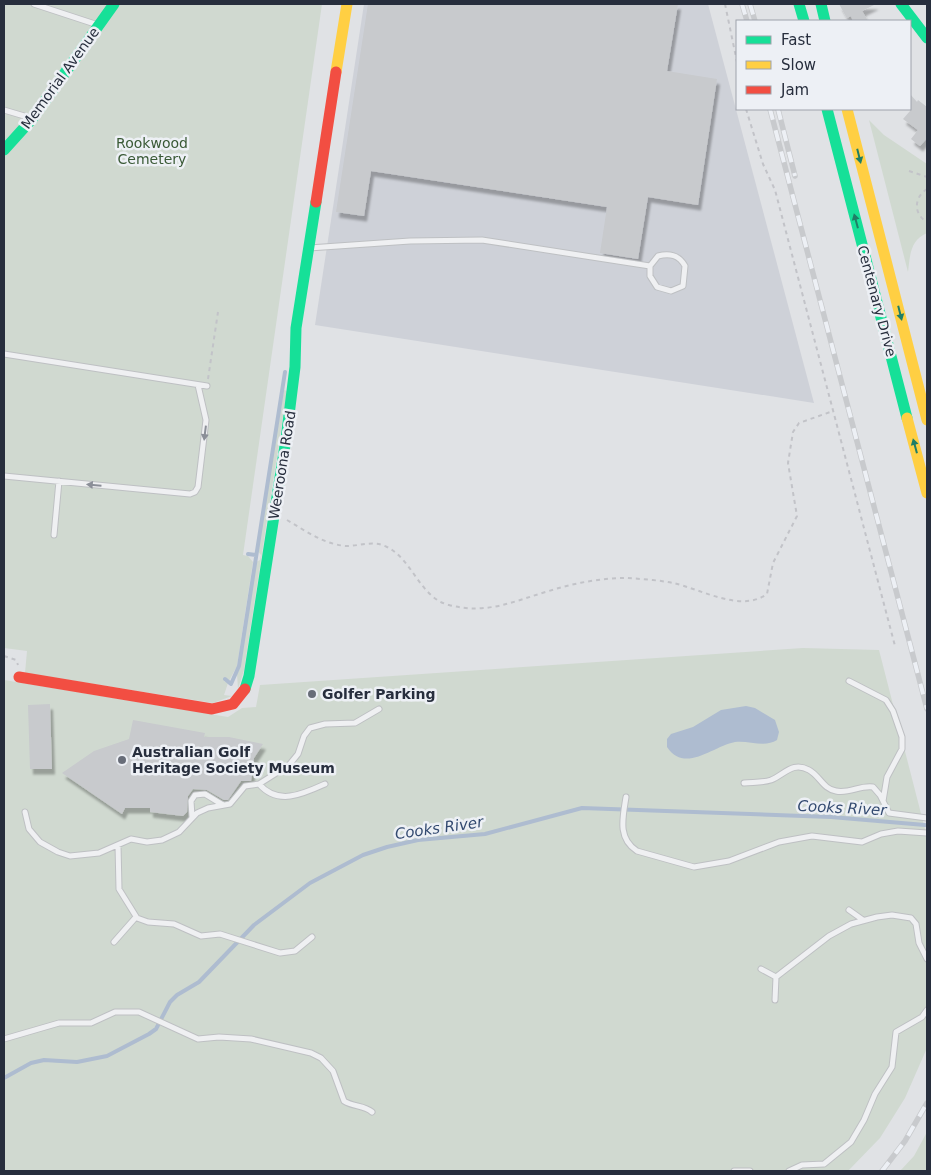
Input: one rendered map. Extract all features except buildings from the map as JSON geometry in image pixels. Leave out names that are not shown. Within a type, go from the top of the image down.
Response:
[{"type":"main road","name":"Memorial Avenue","points":[[4,150],[32,119],[114,4]]},
{"type":"main road","name":"Weeroona Road","points":[[19,677],[201,708],[230,708],[241,699],[249,676],[274,514],[294,381],[296,328],[347,4]]},
{"type":"main road","points":[[799,4],[804,20]]},
{"type":"main road","points":[[821,4],[825,20]]},
{"type":"main road","points":[[902,4],[927,38]]},
{"type":"main road","name":"Centenary Drive","points":[[827,110],[927,493]]},
{"type":"main road","name":"Centenary Drive","points":[[847,110],[927,420]]},
{"type":"lane","points":[[34,4],[99,25]]},
{"type":"lane","points":[[4,110],[32,119]]},
{"type":"lane","points":[[308,248],[410,241],[482,240],[650,266]]},
{"type":"lane","points":[[673,255],[685,266],[685,282],[675,290],[668,292],[661,289],[652,280],[650,266],[658,256],[673,255]]},
{"type":"lane","points":[[4,354],[207,386]]},
{"type":"lane","points":[[4,476],[190,494],[195,492],[198,487],[206,420],[198,385]]},
{"type":"lane","points":[[54,535],[59,481]]},
{"type":"lane","points":[[849,681],[886,700],[893,711],[902,738],[902,749],[887,778],[883,804]]},
{"type":"lane","points":[[25,812],[29,829],[34,836],[47,847],[70,856],[90,855],[131,839],[147,842],[168,838],[179,832],[192,817],[208,808],[233,802],[245,786],[259,784],[293,761],[306,732],[310,728],[325,724],[355,723],[379,709]]},
{"type":"lane","points":[[744,783],[772,779],[788,769],[803,767],[832,791],[845,792],[859,787],[873,787],[880,795],[887,811],[893,814],[927,818]]},
{"type":"lane","points":[[259,784],[271,794],[284,798],[307,792],[325,784]]},
{"type":"lane","points":[[192,817],[191,801],[195,795],[205,794],[224,805]]},
{"type":"lane","points":[[626,797],[622,823],[625,839],[637,851],[694,868],[729,861],[778,842],[812,836],[862,842],[881,834],[898,831],[927,833]]},
{"type":"lane","points":[[118,845],[119,888],[136,917],[148,922],[174,924],[201,936],[220,934],[280,953],[295,951],[312,937]]},
{"type":"lane","points":[[849,910],[863,920]]},
{"type":"lane","points":[[776,977],[830,936],[863,920],[892,915],[911,918],[916,924],[919,944],[927,959]]},
{"type":"lane","points":[[114,942],[136,917]]},
{"type":"lane","points":[[762,970],[776,977]]},
{"type":"lane","points":[[775,1000],[776,977]]},
{"type":"lane","points":[[789,1171],[802,1165],[824,1164],[848,1145],[862,1126],[875,1094],[892,1067],[896,1032],[922,1017],[927,1010]]},
{"type":"lane","points":[[4,1039],[58,1023],[91,1023],[114,1012],[133,1011],[148,1014],[202,1040],[219,1037],[251,1039],[311,1052],[321,1058],[333,1071],[344,1101],[364,1107],[372,1112]]},
{"type":"lane","points":[[734,1171],[750,1171]]},
{"type":"path","points":[[725,4],[736,57]]},
{"type":"path","points":[[746,110],[763,164],[775,190],[896,646]]},
{"type":"path","points":[[909,171],[927,177]]},
{"type":"path","points":[[927,189],[920,195],[917,209],[918,214],[927,222]]},
{"type":"path","points":[[207,386],[218,312]]},
{"type":"path","points":[[274,514],[327,542],[345,546],[378,544],[388,547],[398,555],[432,597],[447,605],[463,608],[498,608],[579,583],[628,578],[673,583],[744,601],[759,600],[767,594],[773,563],[797,516],[788,463],[793,432],[799,423],[833,411]]},
{"type":"shaded area","points":[[364,4],[708,4],[814,403],[315,325]]},
{"type":"green space","name":"Rookwood Cemetery","points":[[4,4],[322,4],[243,555],[248,556],[253,562],[237,666],[229,681],[225,678],[224,681],[228,683],[224,695],[232,696],[213,703],[25,673],[27,651],[4,648]]},
{"type":"green space","points":[[869,120],[884,135],[927,164],[927,233],[921,236],[914,244],[910,254],[908,272]]},
{"type":"green space","points":[[284,390],[287,391],[244,670],[238,689],[237,674],[240,668],[256,562],[260,560],[261,555],[257,550]]},
{"type":"green space","points":[[803,648],[879,650],[927,837],[927,1048],[905,1098],[880,1138],[848,1171],[4,1171],[4,680],[228,717],[242,708],[256,707],[260,685]]},
{"type":"green space","points":[[927,1132],[927,1171],[900,1171],[914,1156]]},
{"type":"water","points":[[746,706],[755,708],[775,720],[779,732],[777,740],[762,744],[735,742],[691,758],[682,758],[674,755],[667,747],[667,739],[671,734],[693,727],[721,710]]},
{"type":"waterway","points":[[225,679],[231,684],[239,666],[285,372]]},
{"type":"waterway","points":[[248,554],[256,555]]},
{"type":"waterway","name":"Cooks River","points":[[4,1078],[31,1063],[44,1060],[77,1062],[107,1056],[149,1034],[156,1029],[170,1002],[177,995],[199,982],[254,925],[310,883],[363,855],[387,847],[418,840],[485,834],[582,808],[831,817],[925,825]]},
{"type":"railway","points":[[742,4],[747,20]]},
{"type":"railway","points":[[750,4],[755,20]]},
{"type":"railway","points":[[770,110],[927,709]]},
{"type":"railway","points":[[778,110],[795,176]]},
{"type":"railway","points":[[882,1171],[905,1141],[927,1103]]},
{"type":"traffic: fast","points":[[4,150],[32,119],[114,4]]},
{"type":"traffic: fast","points":[[799,4],[804,20]]},
{"type":"traffic: fast","points":[[821,4],[825,20]]},
{"type":"traffic: fast","points":[[901,4],[927,38]]},
{"type":"traffic: fast","points":[[827,110],[907,418]]},
{"type":"traffic: fast","points":[[245,689],[249,676],[286,439],[295,367],[296,328],[316,202]]},
{"type":"traffic: slow","points":[[336,72],[347,4]]},
{"type":"traffic: slow","points":[[847,110],[927,420]]},
{"type":"traffic: slow","points":[[907,418],[927,493]]},
{"type":"traffic: jam","points":[[316,202],[336,72]]},
{"type":"traffic: jam","points":[[19,677],[212,709],[233,704],[245,689]]},
{"type":"place","name":"Golfer Parking","points":[[312,694]]},
{"type":"place","name":"Australian Golf Heritage Society Museum","points":[[122,760]]}]
